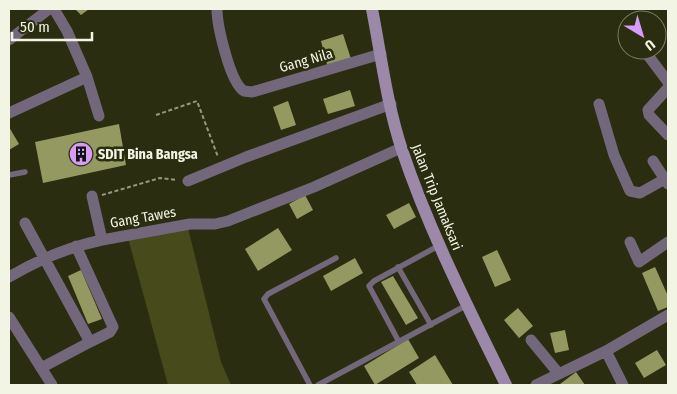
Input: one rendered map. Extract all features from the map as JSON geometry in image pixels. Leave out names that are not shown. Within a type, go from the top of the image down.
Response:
[{"type":"main road","name":"Jalan Trip Jamaksari","points":[[372,9],[401,148],[467,306],[506,385]]},
{"type":"street","points":[[9,40],[49,9]]},
{"type":"street","points":[[54,9],[67,31],[87,77],[99,116]]},
{"type":"street","name":"Gang Nila","points":[[217,9],[219,30],[240,88],[252,92],[381,54]]},
{"type":"street","points":[[652,60],[668,82]]},
{"type":"street","points":[[9,114],[87,77]]},
{"type":"street","points":[[668,88],[648,110],[649,115],[668,135]]},
{"type":"street","points":[[188,181],[391,104]]},
{"type":"street","points":[[599,104],[614,155],[630,191],[640,192],[666,182],[652,161]]},
{"type":"street","name":"Gang Tawes","points":[[9,277],[44,258],[76,246],[190,224],[215,224],[228,221],[314,187],[401,148]]},
{"type":"street","points":[[92,197],[102,240]]},
{"type":"street","points":[[25,223],[90,342]]},
{"type":"street","points":[[630,242],[639,262],[668,242]]},
{"type":"street","points":[[41,368],[110,332],[113,328],[76,246]]},
{"type":"street","points":[[536,385],[606,351],[668,315]]},
{"type":"street","points":[[9,317],[52,385]]},
{"type":"street","points":[[531,340],[559,374]]},
{"type":"street","points":[[606,351],[623,385]]},
{"type":"lane","points":[[9,175],[26,172]]},
{"type":"lane","points":[[399,342],[369,286],[374,280],[440,245]]},
{"type":"lane","points":[[310,385],[264,299],[268,294],[336,258]]},
{"type":"lane","points":[[398,267],[431,325]]},
{"type":"lane","points":[[318,385],[467,306]]},
{"type":"path","points":[[156,115],[196,101],[222,167]]},
{"type":"path","points":[[92,197],[160,178],[188,181]]},
{"type":"green space","points":[[187,224],[221,362],[231,385],[168,385],[128,238]]},
{"type":"building","points":[[75,9],[89,9],[81,15]]},
{"type":"building","points":[[343,34],[352,62],[328,68],[321,41]]},
{"type":"building","points":[[350,90],[355,106],[328,114],[323,99]]},
{"type":"building","points":[[288,101],[296,125],[281,130],[273,107]]},
{"type":"building","name":"SDIT Bina Bangsa","points":[[119,124],[126,165],[43,183],[35,142]]},
{"type":"building","points":[[9,127],[19,144],[9,150]]},
{"type":"building","points":[[305,195],[313,210],[297,219],[289,204]]},
{"type":"building","points":[[409,203],[416,217],[394,229],[386,215]]},
{"type":"building","points":[[278,228],[292,250],[258,271],[245,249]]},
{"type":"building","points":[[497,250],[511,280],[495,287],[482,257]]},
{"type":"building","points":[[355,258],[363,273],[331,291],[323,276]]},
{"type":"building","points":[[655,267],[668,296],[668,307],[658,311],[642,273]]},
{"type":"building","points":[[81,270],[102,319],[88,324],[68,276]]},
{"type":"building","points":[[393,276],[418,318],[406,325],[381,282]]},
{"type":"building","points":[[518,308],[533,326],[519,338],[504,320]]},
{"type":"building","points":[[565,330],[569,350],[555,353],[550,333]]},
{"type":"building","points":[[408,339],[419,358],[375,385],[364,366]]},
{"type":"building","points":[[657,350],[666,365],[644,378],[635,363]]},
{"type":"building","points":[[435,355],[453,385],[417,385],[409,372]]},
{"type":"building","points":[[576,372],[585,385],[560,384]]},
{"type":"place","name":"SDIT Bina Bangsa","points":[[81,154]]}]
